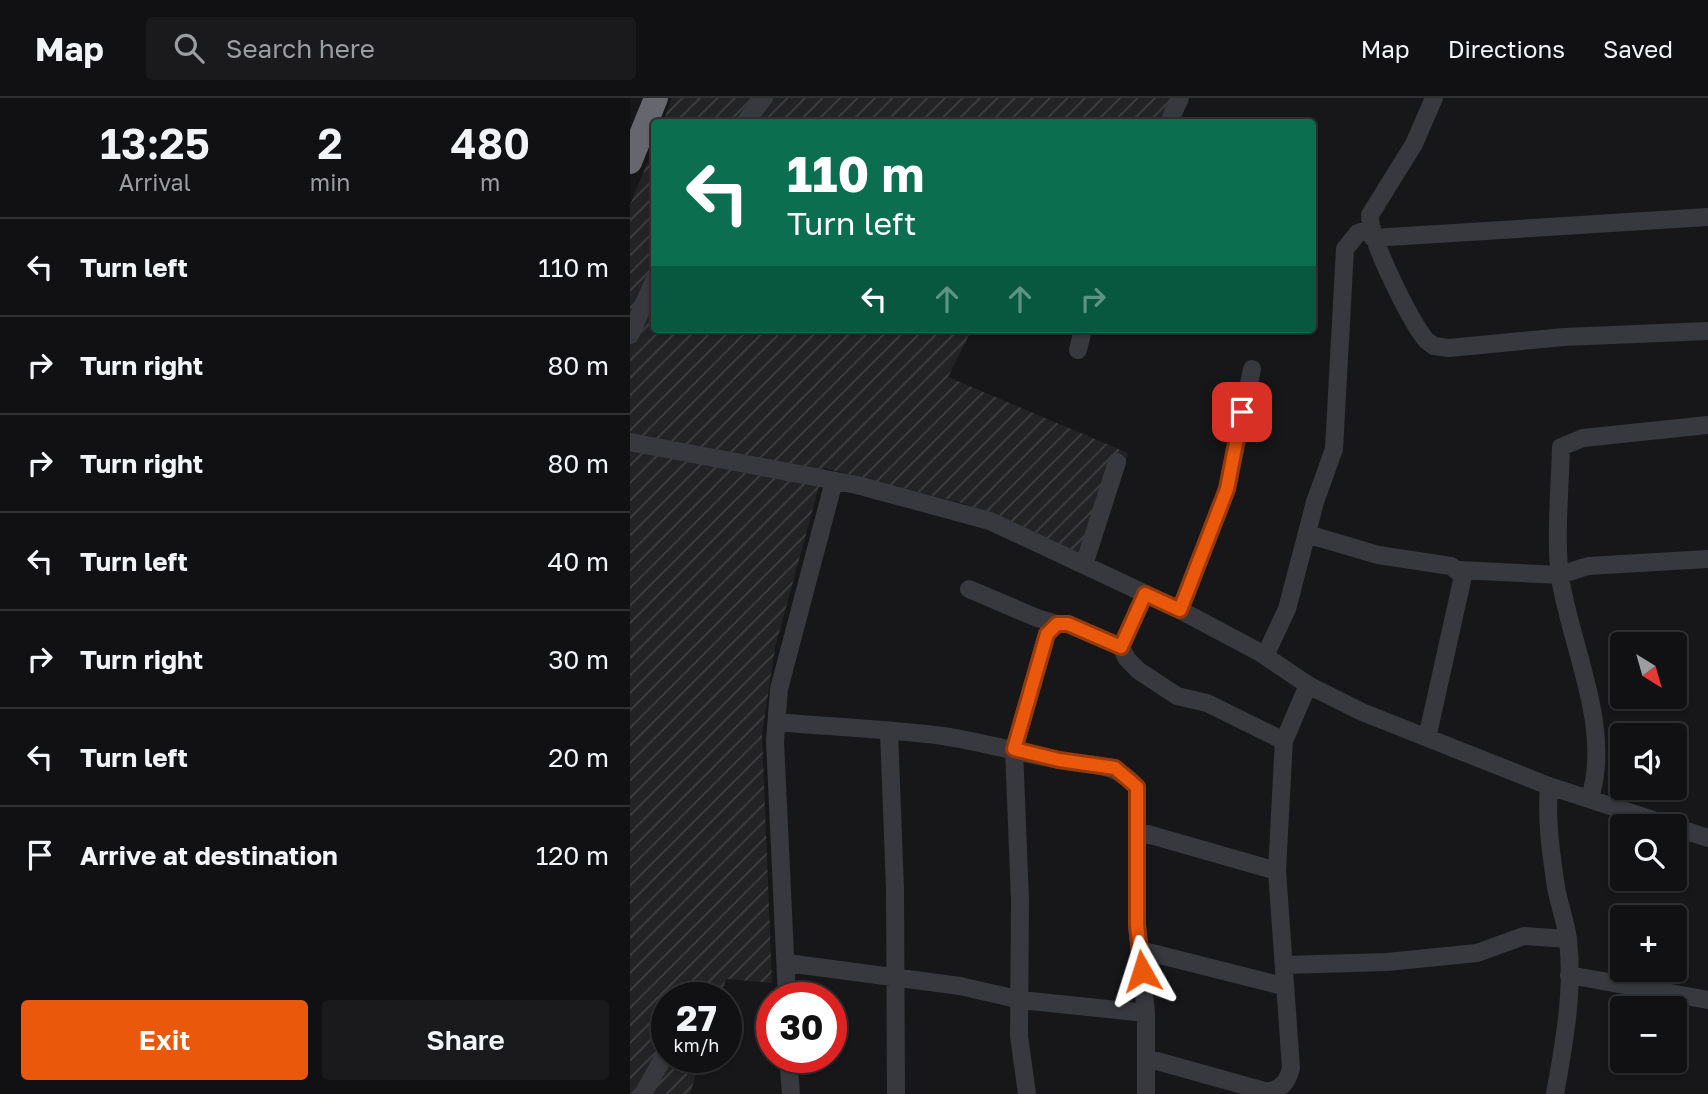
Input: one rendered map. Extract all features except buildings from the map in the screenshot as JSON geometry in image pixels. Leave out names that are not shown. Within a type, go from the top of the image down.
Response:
[{"type":"highway","points":[[630,162],[656,98]]},
{"type":"street","points":[[747,119],[764,98]]},
{"type":"street","points":[[1170,119],[1180,98]]},
{"type":"street","points":[[1434,98],[1414,144],[1377,199],[1370,215],[1371,233],[1419,331],[1434,345],[1449,348],[1564,337],[1708,331]]},
{"type":"street","points":[[1265,656],[1287,609],[1334,449],[1345,249],[1359,233],[1708,217]]},
{"type":"street","points":[[630,335],[651,288]]},
{"type":"street","points":[[1078,350],[1082,333]]},
{"type":"street","points":[[1180,610],[1227,489],[1252,369]]},
{"type":"street","points":[[1590,799],[1596,778],[1594,725],[1560,575],[1561,447],[1583,438],[1708,425]]},
{"type":"street","points":[[630,442],[834,481],[990,521],[1180,610],[1265,656],[1308,685],[1362,712],[1549,786],[1708,838]]},
{"type":"street","points":[[1084,565],[1117,462]]},
{"type":"street","points":[[787,982],[777,722],[779,689],[834,481]]},
{"type":"street","points":[[1307,534],[1378,555],[1451,566],[1459,570],[1560,575],[1588,566],[1708,559]]},
{"type":"street","points":[[1427,738],[1463,576],[1459,570]]},
{"type":"street","points":[[969,589],[1057,624],[1068,624],[1121,647],[1127,659],[1139,671],[1177,696],[1207,703],[1284,741]]},
{"type":"street","points":[[1121,647],[1145,594]]},
{"type":"street","points":[[1027,1094],[1019,1036],[1021,1000],[1014,749],[1047,634],[1057,624]]},
{"type":"street","points":[[1146,1058],[1227,1083],[1268,1092],[1280,1088],[1287,1081],[1291,1068],[1283,986],[1277,871],[1284,741],[1308,685]]},
{"type":"street","points":[[777,722],[889,731],[1014,749],[1059,760],[1115,768],[1128,777],[1137,787],[1137,925],[1146,1013],[1146,1094]]},
{"type":"street","points":[[889,731],[897,978],[897,1094]]},
{"type":"street","points":[[1549,786],[1547,806],[1556,888],[1568,939],[1569,975],[1566,1026],[1555,1094]]},
{"type":"street","points":[[1138,831],[1277,871]]},
{"type":"street","points":[[1284,965],[1387,962],[1477,953],[1524,936],[1568,939]]},
{"type":"street","points":[[1140,950],[1283,986]]},
{"type":"street","points":[[788,962],[960,986],[1021,1000],[1146,1013]]},
{"type":"street","points":[[1569,975],[1708,1000]]},
{"type":"street","points":[[643,1094],[655,1073]]},
{"type":"street","points":[[789,1073],[791,1094]]},
{"type":"shaded area","points":[[672,98],[1171,98],[1161,119],[664,119]]},
{"type":"shaded area","points":[[651,154],[651,333],[970,333],[948,377],[1128,453],[1093,559],[965,504],[824,468],[775,648],[762,734],[772,982],[726,979],[725,982],[651,982],[651,1073],[696,1073],[690,1094],[630,1094],[630,205]]},
{"type":"route","points":[[1142,971],[1137,925],[1137,787],[1115,768],[1059,760],[1014,749],[1047,634],[1057,624],[1068,624],[1121,647],[1145,594],[1180,610],[1227,489],[1242,412]]}]
